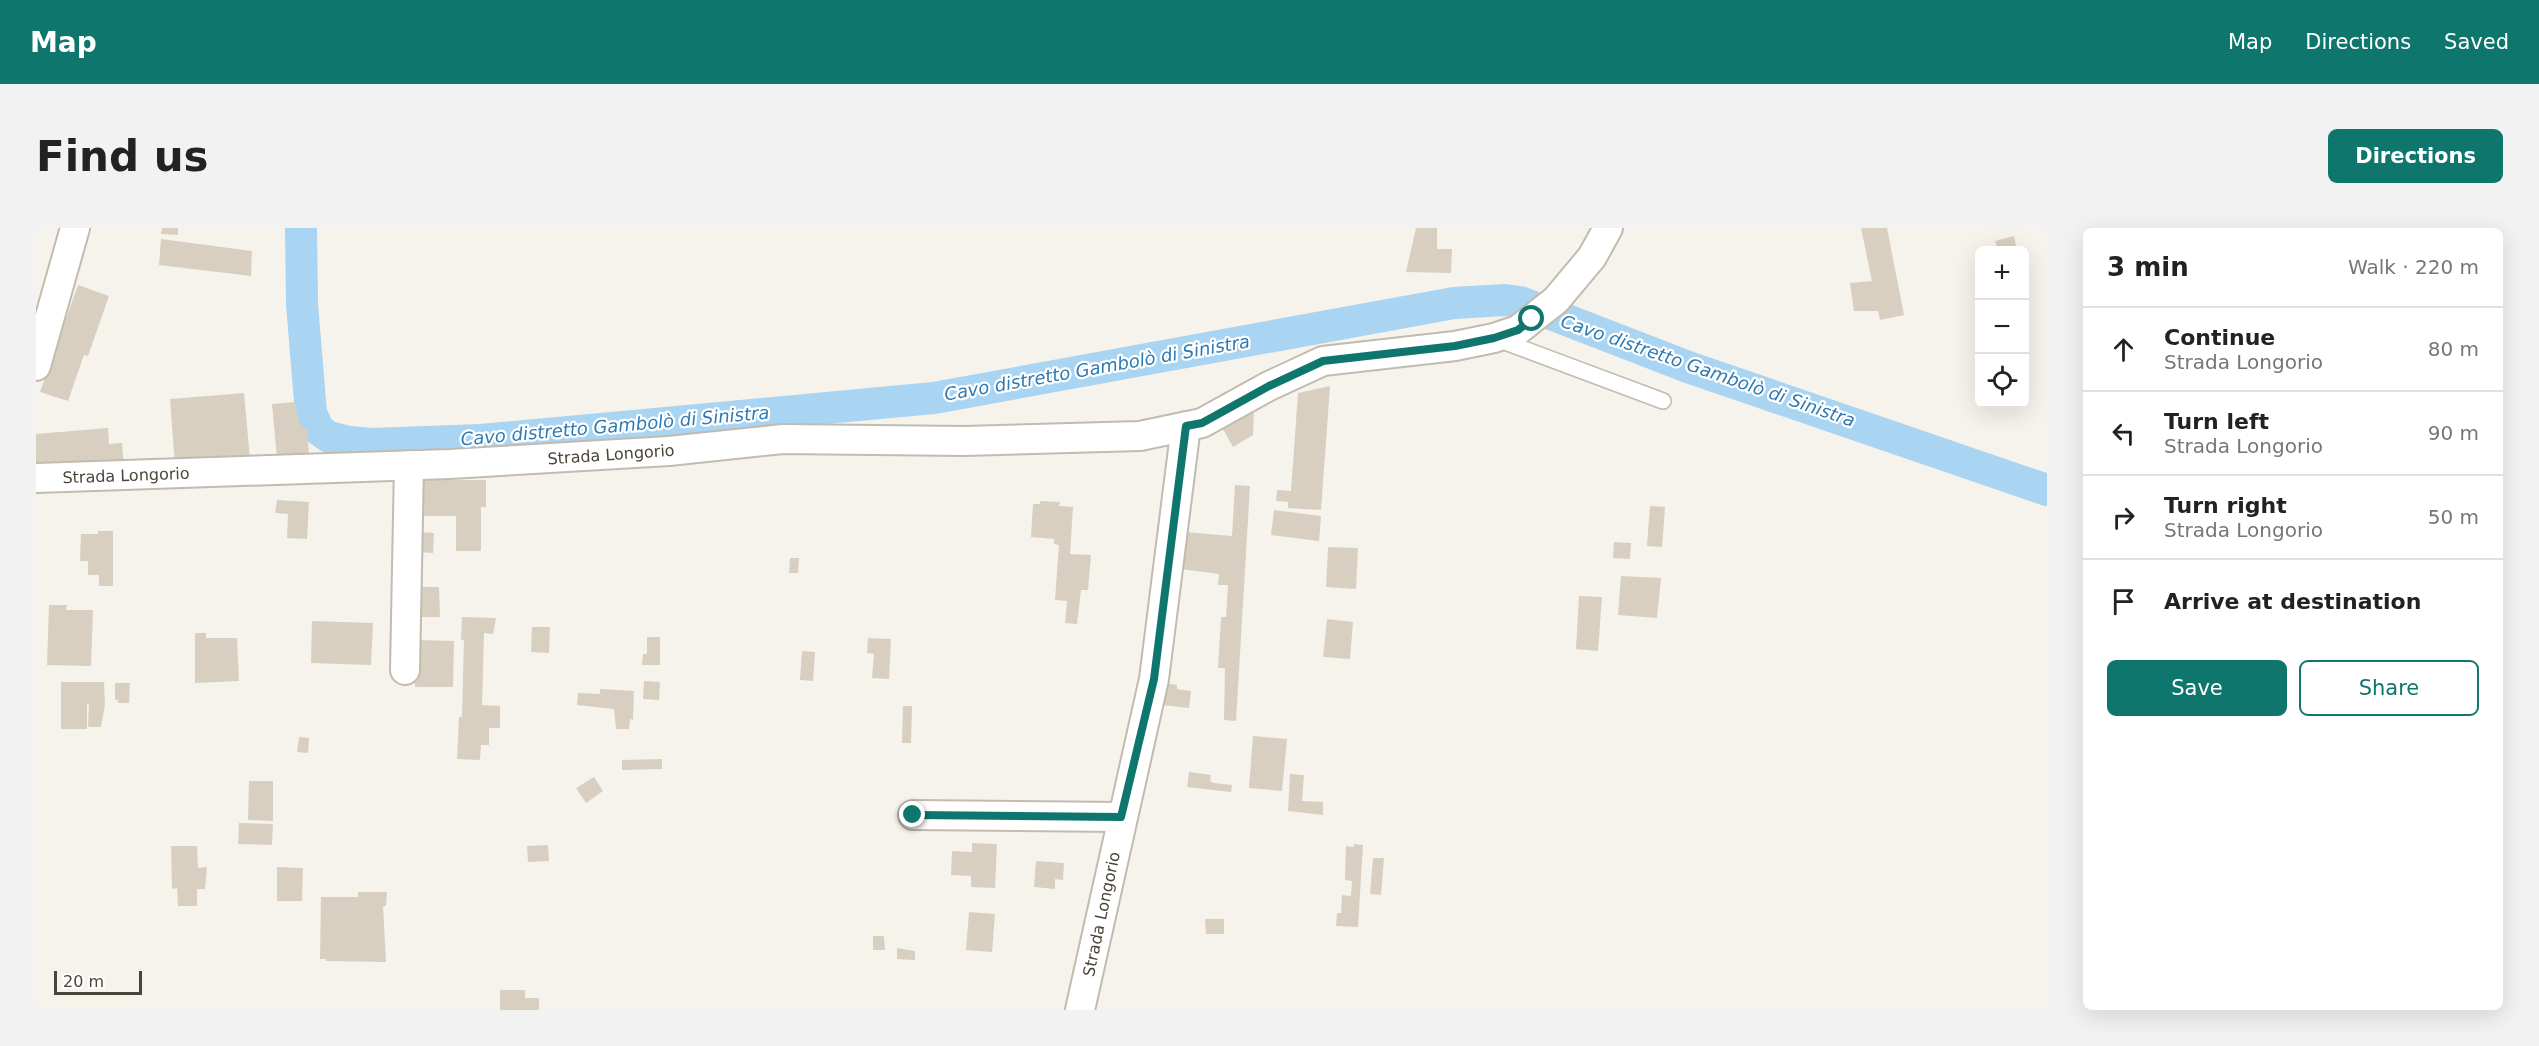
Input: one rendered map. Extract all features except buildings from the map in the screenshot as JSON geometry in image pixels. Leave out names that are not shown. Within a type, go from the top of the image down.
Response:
[{"type":"street","points":[[36,366],[75,228]]},
{"type":"street","name":"Strada Longorio","points":[[36,478],[410,465],[669,451],[783,438],[999,440],[1140,436],[1202,423],[1269,386],[1323,361],[1455,346],[1494,338],[1518,330],[1556,300],[1592,257],[1608,228]]},
{"type":"street","name":"Strada Longorio","points":[[1080,1010],[1121,817],[1154,679],[1186,426]]},
{"type":"street","points":[[405,670],[410,465]]},
{"type":"street","points":[[913,815],[1121,817]]},
{"type":"lane","points":[[1494,338],[1663,401]]},
{"type":"waterway","name":"Cavo distretto Gambolò di Sinistra","points":[[301,228],[302,304],[311,413],[319,430],[329,437],[349,442],[371,444],[481,440],[934,398],[1454,303],[1505,300],[1520,302],[1688,367],[2047,490]]},
{"type":"route","points":[[913,815],[1121,817],[1154,679],[1186,426],[1202,423],[1269,386],[1323,361],[1455,346],[1494,338],[1518,330],[1532,319]]}]
